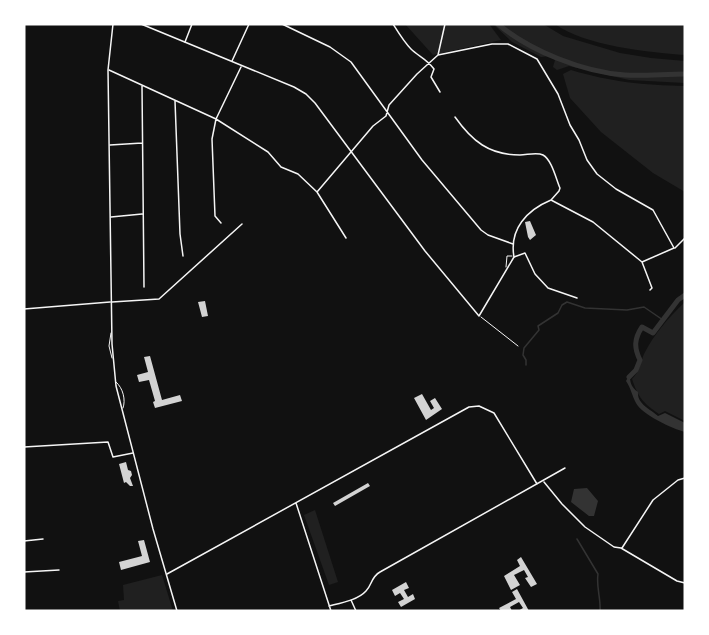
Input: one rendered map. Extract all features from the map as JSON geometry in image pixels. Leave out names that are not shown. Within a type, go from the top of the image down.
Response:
[{"type":"street","points":[[113,24],[108,70],[111,302],[115,381],[177,611]]},
{"type":"street","points":[[141,24],[306,94],[425,251],[479,316],[514,257],[515,233],[522,220],[533,210],[551,200],[560,188],[546,158],[541,154],[518,155],[493,152],[471,136],[455,117]]},
{"type":"street","points":[[185,43],[192,24]]},
{"type":"street","points":[[232,62],[249,24]]},
{"type":"street","points":[[282,24],[330,47],[351,62],[422,160],[481,230],[488,236],[513,244]]},
{"type":"street","points":[[393,24],[409,47],[434,69],[431,77],[440,92]]},
{"type":"street","points":[[438,55],[445,24]]},
{"type":"street","points":[[316,192],[374,126],[386,116],[389,105],[438,55],[492,44],[508,44],[537,59],[558,94],[587,160],[597,174],[616,189],[653,210],[674,248]]},
{"type":"street","points":[[220,223],[214,216],[212,145],[216,119],[242,66]]},
{"type":"street","points":[[108,70],[216,119],[268,152],[279,165],[298,174],[316,192],[346,238]]},
{"type":"street","points":[[142,85],[144,286]]},
{"type":"street","points":[[175,100],[180,234],[183,256]]},
{"type":"street","points":[[110,145],[142,143]]},
{"type":"street","points":[[551,200],[593,222],[642,262],[651,281],[650,290]]},
{"type":"street","points":[[110,217],[143,214]]},
{"type":"street","points":[[24,309],[159,299],[242,224]]},
{"type":"street","points":[[642,262],[674,248],[685,238]]},
{"type":"street","points":[[514,257],[525,253],[536,274],[548,288],[577,298]]},
{"type":"street","points":[[166,575],[469,407],[487,408],[494,413],[537,483]]},
{"type":"street","points":[[24,447],[108,442],[113,457],[133,453]]},
{"type":"street","points":[[329,606],[351,600],[366,591],[373,576],[565,468]]},
{"type":"street","points":[[621,548],[653,500],[678,480],[685,478]]},
{"type":"street","points":[[543,481],[585,527],[614,547],[621,548],[677,581],[685,582]]},
{"type":"street","points":[[296,503],[331,611]]},
{"type":"street","points":[[24,541],[43,539]]},
{"type":"street","points":[[24,572],[59,570]]},
{"type":"street","points":[[351,600],[356,611]]},
{"type":"lane","points":[[507,270],[507,256],[514,257]]},
{"type":"lane","points":[[479,316],[518,346]]},
{"type":"shaded area","points":[[405,24],[489,24],[501,40],[433,55]]},
{"type":"shaded area","points":[[493,24],[543,24],[563,36],[620,53],[685,61],[685,83],[629,80],[569,66],[557,70],[553,67],[555,60],[549,56],[541,57],[512,42]]},
{"type":"shaded area","points":[[555,24],[685,24],[685,55],[636,50],[600,43],[568,32]]},
{"type":"shaded area","points":[[571,70],[627,82],[685,86],[685,192],[653,173],[601,132],[570,98],[563,74]]},
{"type":"shaded area","points":[[685,302],[685,421],[665,411],[659,414],[642,399],[632,379],[652,340]]},
{"type":"shaded area","points":[[628,377],[645,406],[658,416],[665,413],[685,423],[685,432],[644,412],[639,407],[626,381]]},
{"type":"shaded area","points":[[587,488],[598,501],[594,516],[589,516],[571,502],[574,489]]},
{"type":"shaded area","points":[[315,510],[338,582],[329,585],[304,515]]},
{"type":"shaded area","points":[[162,575],[173,611],[120,611],[118,601],[124,600],[123,585]]},
{"type":"building","points":[[530,221],[536,235],[530,240],[525,222]]},
{"type":"building","points":[[205,301],[208,316],[202,317],[198,302]]},
{"type":"building","points":[[150,356],[162,400],[180,395],[182,401],[155,408],[149,380],[139,382],[137,375],[148,372],[144,357]]},
{"type":"building","points":[[422,394],[431,410],[434,408],[430,401],[435,398],[442,409],[426,420],[414,398]]},
{"type":"building","points":[[126,462],[128,470],[131,471],[130,478],[133,486],[124,483],[119,464]]},
{"type":"building","points":[[368,483],[370,486],[335,506],[333,503]]},
{"type":"building","points":[[144,540],[150,562],[121,570],[119,562],[142,556],[138,541]]},
{"type":"building","points":[[521,557],[537,584],[531,587],[525,578],[528,577],[524,570],[514,575],[520,585],[511,590],[504,576],[520,566],[517,560]]},
{"type":"building","points":[[406,582],[409,588],[404,590],[408,597],[413,594],[415,599],[401,607],[398,602],[404,599],[400,593],[395,596],[392,590]]},
{"type":"building","points":[[517,589],[529,611],[518,611],[523,608],[519,602],[510,607],[512,611],[501,611],[499,608],[516,599],[512,592]]},
{"type":"waterway","points":[[498,24],[541,51],[592,70],[625,75],[685,74]]},
{"type":"waterway","points":[[629,377],[636,370],[640,360],[636,344],[642,327],[653,333],[678,300],[685,295]]},
{"type":"waterway","points":[[526,365],[523,355],[524,348],[539,330],[538,326],[558,313],[562,305],[567,302],[585,308],[627,310],[644,307],[663,320]]},
{"type":"waterway","points":[[577,539],[598,574],[600,611]]}]
